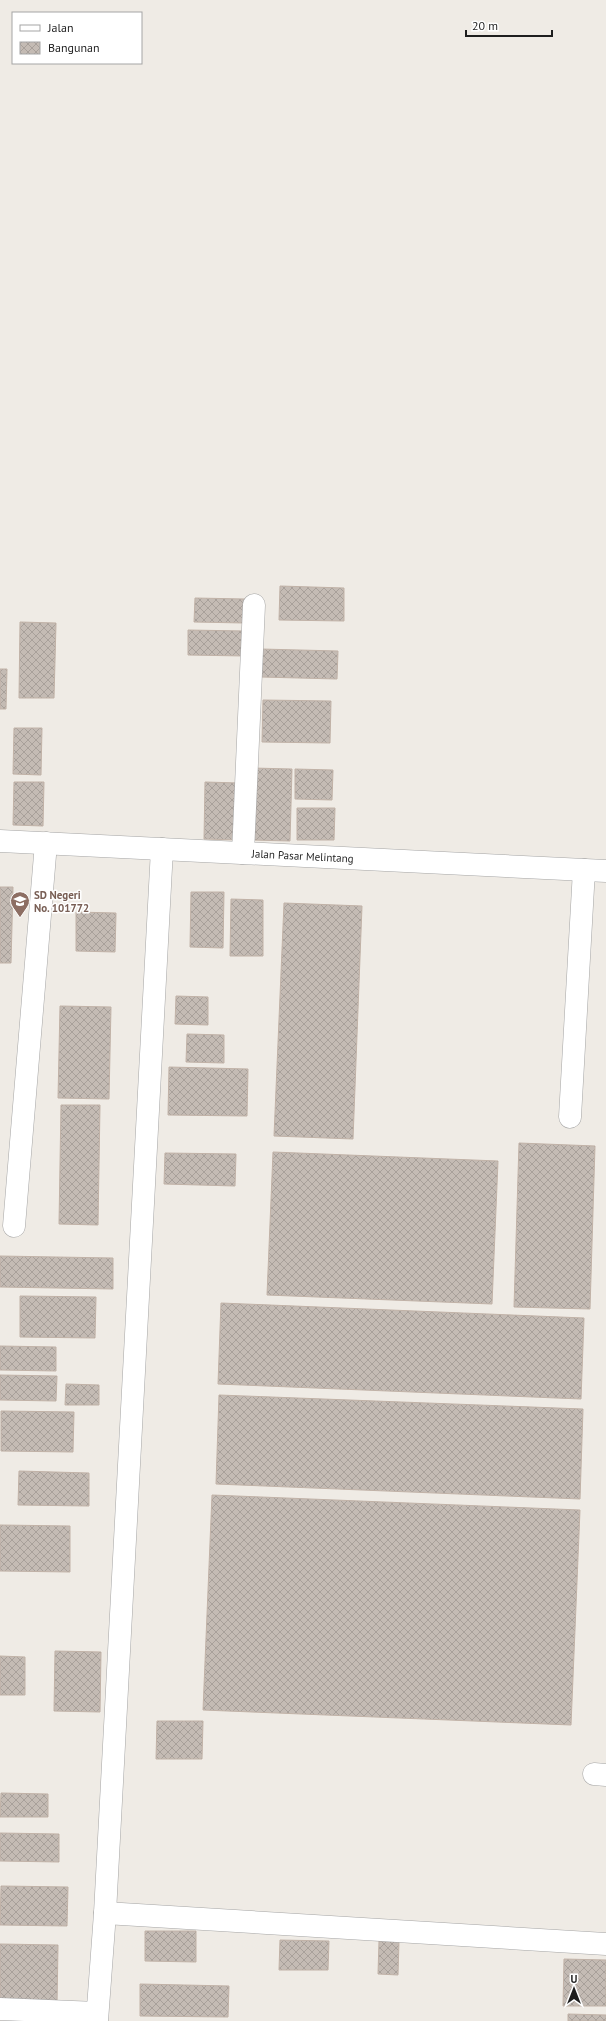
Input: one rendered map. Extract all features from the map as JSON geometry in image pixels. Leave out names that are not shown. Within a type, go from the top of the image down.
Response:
[{"type":"street","points":[[243,853],[254,605]]},
{"type":"street","name":"Jalan Pasar Melintang","points":[[0,841],[606,871]]},
{"type":"street","points":[[14,1226],[46,843]]},
{"type":"street","points":[[0,2009],[97,2017],[105,1913],[162,849]]},
{"type":"street","points":[[570,1117],[584,870]]},
{"type":"street","points":[[105,1913],[606,1944]]},
{"type":"building","points":[[280,586],[344,588],[344,621],[279,620]]},
{"type":"building","points":[[195,598],[245,599],[244,623],[194,622]]},
{"type":"building","points":[[20,622],[56,623],[54,698],[19,698]]},
{"type":"building","points":[[188,630],[245,631],[244,656],[188,655]]},
{"type":"building","points":[[261,649],[338,651],[337,679],[261,677]]},
{"type":"building","points":[[0,669],[7,669],[6,709],[0,709]]},
{"type":"building","points":[[263,700],[331,701],[330,743],[262,742]]},
{"type":"building","points":[[14,728],[42,728],[41,775],[13,774]]},
{"type":"building","points":[[252,768],[292,769],[290,841],[251,840]]},
{"type":"building","points":[[295,769],[333,770],[332,800],[295,799]]},
{"type":"building","points":[[14,782],[44,782],[43,826],[13,825]]},
{"type":"building","points":[[205,782],[239,783],[237,840],[204,839]]},
{"type":"building","points":[[297,808],[335,808],[334,840],[297,840]]},
{"type":"building","points":[[0,887],[13,887],[11,963],[0,963]]},
{"type":"building","points":[[191,892],[224,892],[223,948],[190,947]]},
{"type":"building","points":[[231,899],[263,900],[263,956],[230,956]]},
{"type":"building","points":[[284,903],[362,906],[353,1139],[274,1136]]},
{"type":"building","points":[[76,912],[116,913],[115,952],[76,951]]},
{"type":"building","points":[[176,996],[208,997],[208,1025],[175,1024]]},
{"type":"building","points":[[60,1006],[111,1007],[109,1099],[58,1098]]},
{"type":"building","points":[[187,1034],[224,1035],[224,1063],[186,1062]]},
{"type":"building","points":[[169,1067],[248,1069],[247,1116],[168,1115]]},
{"type":"building","points":[[61,1105],[100,1105],[98,1225],[59,1224]]},
{"type":"building","points":[[519,1143],[595,1146],[590,1309],[514,1307]]},
{"type":"building","points":[[273,1152],[498,1161],[492,1304],[267,1295]]},
{"type":"building","points":[[165,1153],[236,1154],[235,1186],[164,1184]]},
{"type":"building","points":[[0,1256],[113,1258],[113,1289],[0,1287]]},
{"type":"building","points":[[20,1296],[96,1297],[95,1338],[20,1337]]},
{"type":"building","points":[[221,1303],[584,1318],[581,1399],[218,1384]]},
{"type":"building","points":[[0,1346],[56,1347],[56,1371],[0,1370]]},
{"type":"building","points":[[0,1375],[57,1376],[56,1401],[0,1400]]},
{"type":"building","points":[[66,1384],[99,1385],[99,1405],[65,1405]]},
{"type":"building","points":[[219,1395],[583,1409],[580,1499],[216,1484]]},
{"type":"building","points":[[1,1411],[74,1412],[73,1452],[1,1451]]},
{"type":"building","points":[[19,1471],[89,1473],[89,1506],[18,1505]]},
{"type":"building","points":[[212,1495],[580,1510],[571,1725],[203,1710]]},
{"type":"building","points":[[0,1525],[70,1526],[70,1572],[0,1571]]},
{"type":"building","points":[[55,1651],[101,1652],[100,1712],[54,1711]]},
{"type":"building","points":[[0,1656],[25,1657],[25,1695],[0,1695]]},
{"type":"building","points":[[157,1721],[203,1721],[202,1759],[156,1759]]},
{"type":"building","points":[[1,1793],[48,1794],[48,1817],[0,1817]]},
{"type":"building","points":[[0,1833],[59,1834],[59,1862],[0,1861]]},
{"type":"building","points":[[1,1886],[68,1887],[67,1926],[0,1925]]},
{"type":"building","points":[[145,1931],[196,1931],[196,1962],[145,1961]]},
{"type":"building","points":[[280,1940],[329,1941],[328,1970],[279,1970]]},
{"type":"building","points":[[379,1941],[399,1941],[398,1975],[378,1974]]},
{"type":"building","points":[[0,1944],[58,1945],[57,2005],[0,2004]]},
{"type":"building","points":[[564,1959],[606,1960],[606,2006],[563,2006]]},
{"type":"building","points":[[140,1984],[229,1986],[228,2017],[140,2016]]},
{"type":"building","points":[[568,2014],[606,2015],[606,2021],[568,2021]]},
{"type":"place","name":"SD Negeri No. 101772","points":[[20,918]]}]
